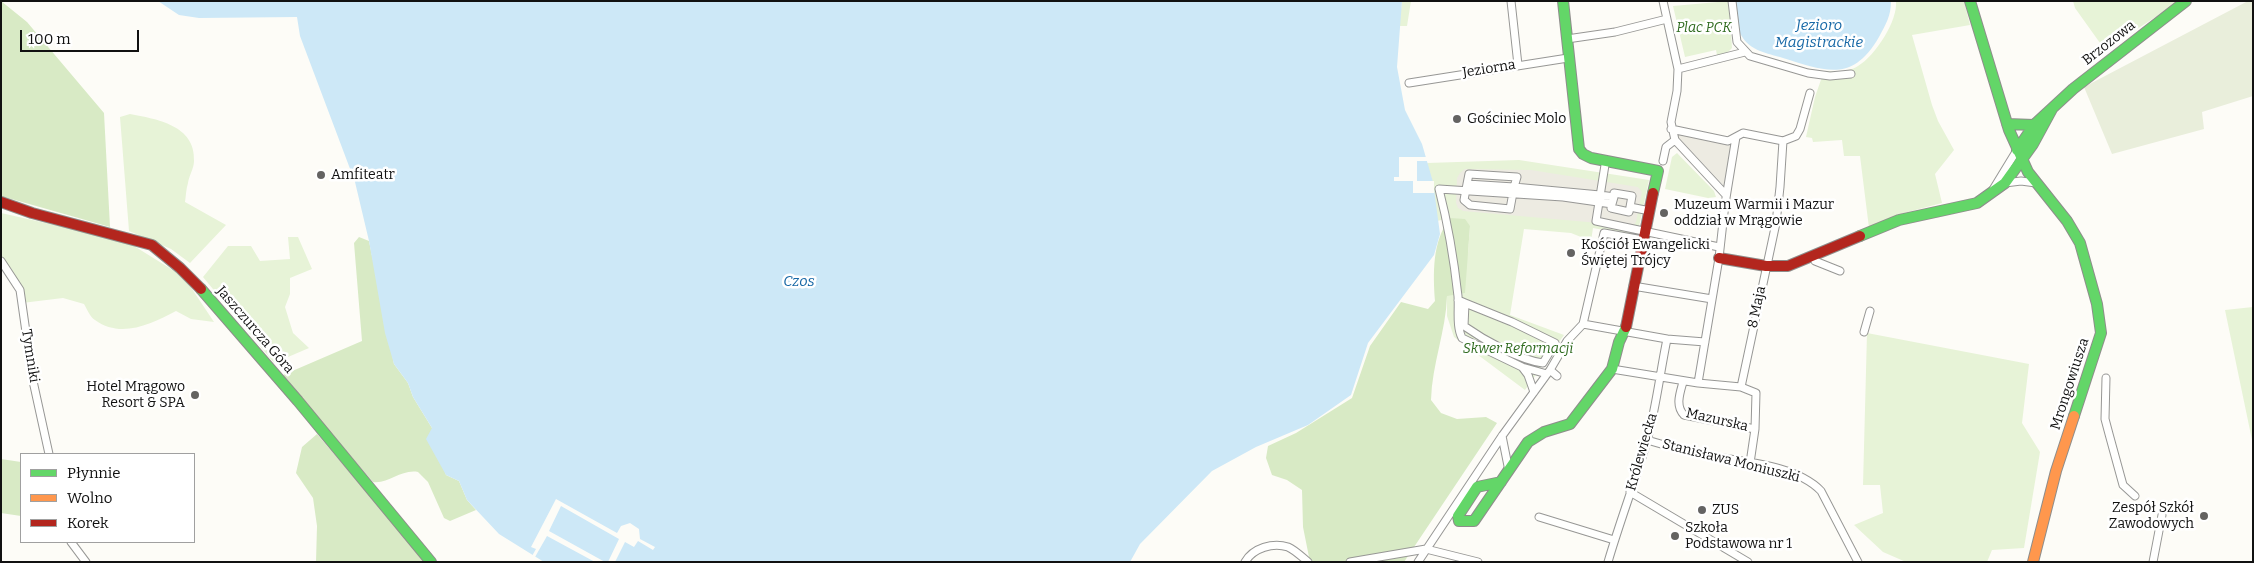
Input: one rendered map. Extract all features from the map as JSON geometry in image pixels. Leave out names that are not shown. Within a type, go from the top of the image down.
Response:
[{"type":"street","points":[[1512,1],[1518,65]]},
{"type":"street","points":[[1501,482],[1478,487],[1458,516],[1458,521],[1474,521],[1501,482],[1528,442],[1544,432],[1570,424],[1612,369],[1619,342],[1625,331],[1658,171],[1605,161],[1583,154],[1579,148],[1563,1]]},
{"type":"street","points":[[1663,1],[1678,69],[1671,129],[1675,140],[1726,196]]},
{"type":"street","points":[[1732,1],[1737,42],[1750,56],[1808,73],[1830,76],[1851,74]]},
{"type":"street","name":"Mrongowiusza","points":[[1970,1],[2007,124],[2019,155],[2036,183],[2067,221],[2080,243],[2097,304],[2101,333],[2056,472],[2033,562]]},
{"type":"street","name":"Brzozowa","points":[[2019,155],[2034,125],[2073,89],[2186,1]]},
{"type":"street","points":[[1567,39],[1615,32],[1667,19]]},
{"type":"street","points":[[1678,69],[1745,52]]},
{"type":"street","name":"Jeziorna","points":[[1409,83],[1568,58]]},
{"type":"street","points":[[1671,129],[1728,141],[1743,133],[1783,141],[1796,136],[1800,129],[1810,93]]},
{"type":"street","name":"Brzozowa","points":[[2019,155],[2033,144],[2052,109]]},
{"type":"street","points":[[2007,124],[2034,125]]},
{"type":"street","points":[[1698,384],[1719,258],[1726,196],[1736,137]]},
{"type":"street","points":[[1663,162],[1666,148],[1675,140]]},
{"type":"street","name":"8 Maja","points":[[1740,387],[1779,196],[1783,141]]},
{"type":"street","points":[[1719,258],[1766,266],[1788,266],[1899,220],[1977,203],[2005,183],[2019,155]]},
{"type":"street","points":[[1991,194],[2019,155]]},
{"type":"street","points":[[1605,165],[1596,220],[1644,235]]},
{"type":"street","points":[[1469,174],[1517,177],[1514,191],[1510,209],[1470,205],[1464,200],[1469,174]]},
{"type":"street","points":[[2005,183],[2021,181],[2036,183]]},
{"type":"street","points":[[1556,343],[1543,363],[1532,362],[1477,336],[1464,326],[1451,244],[1439,189],[1466,188],[1514,191],[1613,200]]},
{"type":"street","points":[[1614,193],[1632,196],[1630,208],[1629,212],[1611,208],[1614,193]]},
{"type":"street","name":"Jaszczurcza Góra","points":[[1,202],[32,213],[152,245],[169,257],[191,277],[275,374],[431,562]]},
{"type":"street","points":[[1630,208],[1650,211]]},
{"type":"street","points":[[1418,562],[1502,436],[1548,372],[1567,341],[1583,324],[1604,232],[1644,235],[1719,247]]},
{"type":"street","points":[[1815,261],[1840,271]]},
{"type":"street","name":"Tymniki","points":[[1,262],[20,290],[33,381],[49,453]]},
{"type":"street","points":[[1633,286],[1712,299]]},
{"type":"street","points":[[1461,302],[1512,322],[1556,343],[1567,341]]},
{"type":"street","points":[[1461,302],[1459,332],[1462,338],[1522,367],[1558,376]]},
{"type":"street","points":[[1864,332],[1870,311]]},
{"type":"street","points":[[1583,324],[1667,340],[1705,342]]},
{"type":"street","name":"Królewiecka","points":[[1608,562],[1647,440],[1667,340]]},
{"type":"street","points":[[1522,367],[1528,375],[1534,392]]},
{"type":"street","points":[[1612,369],[1660,376],[1682,382],[1740,387],[1756,393],[1755,429],[1750,463]]},
{"type":"street","points":[[2106,378],[2105,419],[2109,438],[2123,485],[2135,496]]},
{"type":"street","name":"Mazurska","points":[[1682,382],[1678,402],[1679,411],[1684,416],[1755,429]]},
{"type":"street","points":[[1502,436],[1508,471]]},
{"type":"street","name":"Stanisława Moniuszki","points":[[1647,440],[1699,454],[1750,463],[1797,475],[1812,482],[1821,491],[1858,562]]},
{"type":"street","points":[[1630,492],[1748,562]]},
{"type":"street","points":[[2153,562],[2162,515]]},
{"type":"street","points":[[1539,517],[1614,540]]},
{"type":"street","points":[[72,543],[86,562]]},
{"type":"street","points":[[1245,562],[1254,552],[1274,545],[1288,547],[1308,562]]},
{"type":"street","points":[[1350,562],[1426,549],[1478,562]]},
{"type":"street","points":[[80,562],[81,554]]},
{"type":"green space","points":[[1,1],[27,22],[104,113],[110,227],[1,196]]},
{"type":"green space","points":[[1402,1],[1411,1],[1407,26],[1399,26]]},
{"type":"green space","name":"Plac PCK","points":[[1729,1],[1732,48],[1726,54],[1717,55],[1716,50],[1685,57],[1673,6]]},
{"type":"green space","points":[[1896,1],[1964,1],[1970,25],[1912,35],[1932,105],[1938,121],[1954,150],[1935,174],[1942,203],[1904,213],[1869,228],[1860,156],[1844,156],[1842,140],[1813,142],[1812,138],[1806,137],[1815,97],[1824,71],[1846,70],[1858,66],[1865,61],[1878,46],[1889,28],[1896,9]]},
{"type":"green space","points":[[2073,1],[2180,1],[2105,50],[2075,8]]},
{"type":"green space","points":[[2248,1],[2253,1],[2253,96],[2202,112],[2204,129],[2112,154],[2084,87]]},
{"type":"green space","points":[[130,114],[151,118],[172,126],[188,139],[193,149],[194,161],[187,185],[185,202],[226,225],[190,263],[171,249],[129,231],[120,117]]},
{"type":"green space","points":[[1677,153],[1714,191],[1716,197],[1708,198],[1665,189],[1672,157]]},
{"type":"green space","name":"Skwer Reformacji","points":[[1519,160],[1649,180],[1637,236],[1593,228],[1591,241],[1571,233],[1524,229],[1510,315],[1564,335],[1525,390],[1454,337],[1447,316],[1447,296],[1468,253],[1470,226],[1450,218],[1437,221],[1427,163]]},
{"type":"green space","points":[[1,213],[126,241],[184,277],[214,322],[191,319],[176,311],[146,325],[125,329],[105,326],[93,319],[84,304],[63,298],[22,303],[1,259]]},
{"type":"green space","points":[[1450,218],[1465,219],[1470,226],[1465,293],[1447,296],[1431,400],[1441,413],[1457,419],[1486,417],[1497,423],[1404,562],[1310,562],[1303,527],[1302,490],[1287,480],[1272,475],[1266,458],[1268,446],[1296,433],[1352,398],[1370,346],[1401,302],[1428,309],[1435,301],[1435,258],[1440,237]]},
{"type":"green space","points":[[288,237],[298,237],[312,269],[290,278],[290,294],[285,307],[293,333],[309,348],[274,363],[203,277],[228,246],[251,246],[260,261],[290,259]]},
{"type":"green space","points":[[359,237],[369,241],[394,364],[408,383],[413,397],[432,428],[446,475],[459,481],[467,500],[476,510],[450,521],[444,518],[428,482],[418,472],[406,473],[384,481],[373,482],[283,375],[362,341],[354,243]]},
{"type":"green space","points":[[2253,307],[2253,439],[2252,440],[2225,310]]},
{"type":"green space","points":[[1867,333],[2029,364],[2022,423],[2040,452],[2024,548],[1992,550],[1987,562],[1906,562],[1883,552],[1854,525],[1883,513],[1880,485],[1863,485]]},
{"type":"green space","points":[[317,434],[426,562],[316,562],[317,526],[313,498],[296,473],[302,447]]},
{"type":"green space","points":[[1,459],[20,462],[20,516],[1,513]]},
{"type":"shaded area","points":[[1676,133],[1731,146],[1725,187],[1677,136]]},
{"type":"shaded area","points":[[1465,169],[1531,170],[1638,187],[1642,192],[1636,222],[1633,226],[1463,211],[1458,208],[1456,203],[1457,178]]},
{"type":"water","name":"Czos","points":[[158,1],[1402,1],[1397,67],[1405,110],[1422,144],[1433,182],[1440,234],[1434,255],[1368,343],[1351,395],[1308,425],[1256,447],[1212,471],[1140,544],[1130,562],[544,562],[499,534],[467,500],[459,481],[446,475],[426,439],[432,428],[413,397],[408,383],[394,364],[385,333],[369,241],[355,182],[300,36],[297,17],[199,18],[179,15]]},
{"type":"water","name":"Jezioro Magistrackie","points":[[1736,1],[1891,1],[1886,24],[1869,51],[1859,61],[1849,67],[1838,70],[1813,67],[1765,53],[1749,45],[1739,32]]},
{"type":"pier","points":[[1399,157],[1429,157],[1430,161],[1417,161],[1417,181],[1434,181],[1434,193],[1413,193],[1413,181],[1394,181],[1394,177],[1399,177]]},
{"type":"pier","points":[[556,499],[617,533],[621,526],[630,523],[639,529],[640,539],[655,547],[653,550],[638,541],[634,547],[625,542],[615,562],[608,562],[619,539],[561,506],[549,531],[605,562],[595,562],[547,536],[535,557],[532,556],[536,549],[531,547]]},
{"type":"traffic: fast","points":[[1563,1],[1579,149],[1583,154],[1591,158],[1658,171],[1653,193]]},
{"type":"traffic: fast","points":[[1970,1],[2009,130],[2028,172],[2067,221],[2080,243],[2097,304],[2101,333],[2074,416]]},
{"type":"traffic: fast","points":[[2017,150],[2034,125],[2073,89],[2186,1]]},
{"type":"traffic: fast","points":[[1860,236],[1899,220],[1977,203],[2005,183],[2033,144],[2052,109]]},
{"type":"traffic: fast","points":[[2007,124],[2034,125]]},
{"type":"traffic: fast","points":[[201,289],[298,401],[431,562]]},
{"type":"traffic: fast","points":[[1501,482],[1477,487],[1458,516],[1459,521],[1474,521],[1528,442],[1544,432],[1570,424],[1612,369],[1619,342],[1626,327]]},
{"type":"traffic: slow","points":[[2033,562],[2056,471],[2074,416]]},
{"type":"traffic: jam","points":[[1626,327],[1653,193]]},
{"type":"traffic: jam","points":[[1,202],[32,213],[152,245],[180,268],[201,289]]},
{"type":"traffic: jam","points":[[1719,258],[1766,266],[1788,266],[1860,236]]},
{"type":"place","name":"Gościniec Molo","points":[[1457,119]]},
{"type":"place","name":"Amfiteatr","points":[[321,175]]},
{"type":"place","name":"Muzeum Warmii i Mazur oddział w Mrągowie","points":[[1664,213]]},
{"type":"place","name":"Kościół Ewangelicki Świętej Trójcy","points":[[1571,253]]},
{"type":"place","name":"Hotel Mrągowo Resort & SPA","points":[[195,395]]},
{"type":"place","name":"ZUS","points":[[1702,510]]},
{"type":"place","name":"Zespół Szkół Zawodowych","points":[[2204,516]]},
{"type":"place","name":"Szkoła Podstawowa nr 1","points":[[1675,536]]}]
